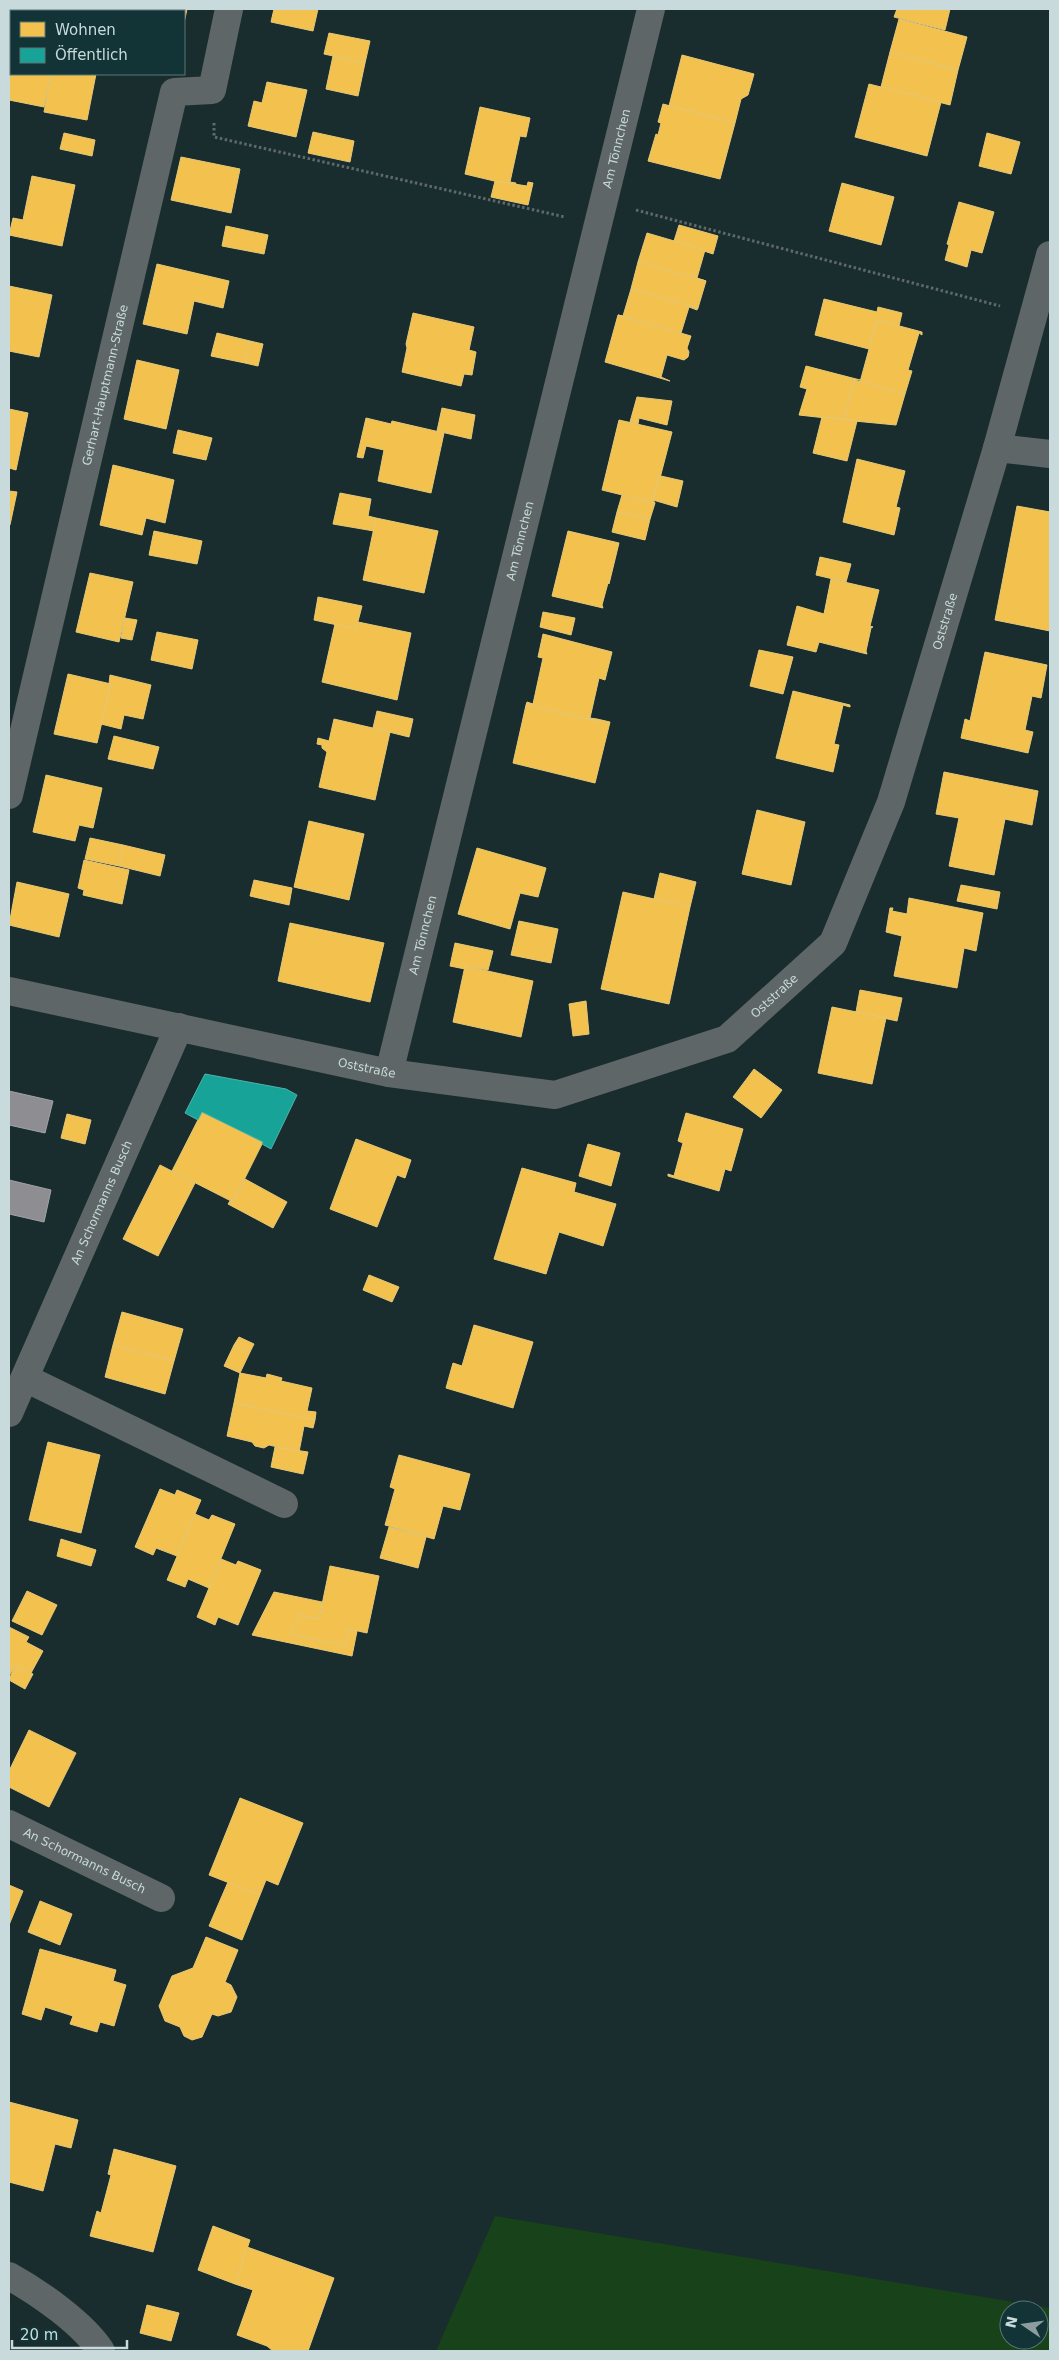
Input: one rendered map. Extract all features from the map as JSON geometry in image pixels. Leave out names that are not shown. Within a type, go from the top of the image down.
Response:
[{"type":"street","name":"Gerhart-Hauptmann-Straße","points":[[9,795],[174,92],[212,90],[229,9]]},
{"type":"street","name":"Am Tönnchen","points":[[389,1073],[651,9]]},
{"type":"street","name":"Oststraße","points":[[9,991],[389,1073],[555,1095],[727,1039],[833,943],[892,802],[997,448],[1050,255]]},
{"type":"street","points":[[997,448],[1050,454]]},
{"type":"street","name":"An Schormanns Busch","points":[[9,1414],[180,1027]]},
{"type":"street","points":[[25,1378],[284,1504]]},
{"type":"street","name":"An Schormanns Busch","points":[[9,1824],[161,1898]]},
{"type":"street","points":[[9,2276],[35,2290],[94,2340],[101,2351]]},
{"type":"green space","points":[[495,2216],[1002,2300],[999,2300],[999,2350],[1049,2350],[1050,2308],[1050,2351],[436,2351]]},
{"type":"building: Wohnen","points":[[187,9],[185,18],[185,10],[134,10]]},
{"type":"building: Wohnen","points":[[274,9],[318,9],[313,31],[271,22]]},
{"type":"building: Wohnen","points":[[897,9],[950,9],[945,30],[894,17]]},
{"type":"building: Wohnen","points":[[899,19],[967,37],[958,70],[890,52]]},
{"type":"building: Wohnen","points":[[329,33],[370,41],[365,63],[324,54]]},
{"type":"building: Wohnen","points":[[890,52],[958,70],[950,105],[881,87]]},
{"type":"building: Wohnen","points":[[682,55],[754,74],[748,95],[741,99],[735,123],[669,106]]},
{"type":"building: Wohnen","points":[[10,56],[10,75],[51,75],[44,107],[9,100]]},
{"type":"building: Wohnen","points":[[333,56],[365,63],[358,96],[326,89]]},
{"type":"building: Wohnen","points":[[51,75],[96,75],[87,120],[44,112]]},
{"type":"building: Wohnen","points":[[267,82],[307,90],[296,137],[248,126],[254,101],[262,103]]},
{"type":"building: Wohnen","points":[[869,84],[941,102],[927,156],[855,137]]},
{"type":"building: Wohnen","points":[[663,104],[735,123],[720,179],[648,161],[656,134],[658,135],[661,123],[658,122]]},
{"type":"building: Wohnen","points":[[480,107],[530,118],[526,137],[520,136],[510,182],[516,183],[515,186],[465,174]]},
{"type":"building: Wohnen","points":[[313,132],[354,141],[350,162],[308,153]]},
{"type":"building: Wohnen","points":[[64,133],[95,140],[92,156],[60,149]]},
{"type":"building: Wohnen","points":[[987,133],[1020,142],[1011,174],[979,166]]},
{"type":"building: Wohnen","points":[[181,157],[240,169],[231,213],[171,200]]},
{"type":"building: Wohnen","points":[[32,176],[75,185],[62,246],[9,235],[13,218],[23,220]]},
{"type":"building: Wohnen","points":[[495,181],[527,186],[528,182],[533,183],[528,205],[491,197]]},
{"type":"building: Wohnen","points":[[842,183],[894,197],[881,245],[829,231]]},
{"type":"building: Wohnen","points":[[959,202],[994,212],[982,253],[971,250],[967,267],[945,260],[949,245],[947,244]]},
{"type":"building: Wohnen","points":[[679,225],[718,236],[713,254],[674,241]]},
{"type":"building: Wohnen","points":[[226,226],[268,235],[264,254],[222,246]]},
{"type":"building: Wohnen","points":[[647,233],[705,250],[697,278],[706,281],[638,262]]},
{"type":"building: Wohnen","points":[[638,262],[706,281],[698,308],[631,289]]},
{"type":"building: Wohnen","points":[[157,264],[229,281],[223,308],[194,301],[187,334],[143,324]]},
{"type":"building: Wohnen","points":[[9,286],[52,295],[39,357],[9,351]]},
{"type":"building: Wohnen","points":[[631,289],[698,308],[697,310],[689,307],[681,333],[618,315],[623,316]]},
{"type":"building: Wohnen","points":[[824,299],[877,312],[878,307],[902,313],[899,326],[877,320],[869,349],[815,335]]},
{"type":"building: Wohnen","points":[[413,313],[474,327],[469,350],[476,352],[472,375],[464,374],[461,386],[402,372]]},
{"type":"building: Wohnen","points":[[618,315],[691,336],[687,348],[689,352],[688,357],[684,360],[667,355],[661,377],[670,381],[605,362]]},
{"type":"building: Wohnen","points":[[877,320],[922,332],[922,335],[919,333],[908,370],[912,371],[905,394],[860,382]]},
{"type":"building: Wohnen","points":[[217,333],[250,341],[245,363],[211,356]]},
{"type":"building: Wohnen","points":[[250,341],[263,344],[258,366],[245,363]]},
{"type":"building: Wohnen","points":[[137,360],[179,370],[166,429],[124,419]]},
{"type":"building: Wohnen","points":[[806,366],[860,380],[854,380],[844,420],[799,415],[807,389],[800,387]]},
{"type":"building: Wohnen","points":[[854,380],[905,394],[896,425],[844,420]]},
{"type":"building: Wohnen","points":[[637,397],[672,401],[667,425],[639,418],[638,424],[630,422]]},
{"type":"building: Wohnen","points":[[442,408],[475,415],[471,439],[437,431]]},
{"type":"building: Wohnen","points":[[9,409],[28,413],[16,470],[9,468]]},
{"type":"building: Wohnen","points":[[822,417],[857,421],[847,461],[813,453]]},
{"type":"building: Wohnen","points":[[366,418],[391,424],[392,421],[444,433],[431,493],[378,481],[384,450],[366,446],[363,458],[357,457]]},
{"type":"building: Wohnen","points":[[619,420],[672,432],[660,478],[658,477],[653,500],[655,503],[602,490]]},
{"type":"building: Wohnen","points":[[178,430],[212,438],[206,460],[173,453]]},
{"type":"building: Wohnen","points":[[857,459],[905,471],[896,507],[900,508],[894,535],[843,522]]},
{"type":"building: Wohnen","points":[[113,465],[174,480],[165,523],[146,518],[142,535],[100,525]]},
{"type":"building: Wohnen","points":[[658,477],[683,481],[677,507],[653,500]]},
{"type":"building: Wohnen","points":[[9,491],[17,492],[10,525],[9,525]]},
{"type":"building: Wohnen","points":[[340,493],[371,499],[368,516],[376,518],[374,531],[333,524]]},
{"type":"building: Wohnen","points":[[622,495],[655,503],[650,519],[617,512]]},
{"type":"building: Wohnen","points":[[1017,506],[1050,512],[1050,631],[995,620]]},
{"type":"building: Wohnen","points":[[617,512],[650,519],[645,540],[612,532]]},
{"type":"building: Wohnen","points":[[376,518],[438,531],[424,593],[363,580]]},
{"type":"building: Wohnen","points":[[154,531],[202,541],[197,564],[149,555]]},
{"type":"building: Wohnen","points":[[568,531],[619,543],[602,605],[603,608],[552,596]]},
{"type":"building: Wohnen","points":[[820,557],[851,564],[846,582],[816,575]]},
{"type":"building: Wohnen","points":[[90,573],[133,582],[119,642],[76,632]]},
{"type":"building: Wohnen","points":[[831,579],[879,590],[870,626],[873,627],[871,628],[867,654],[819,642],[816,652],[787,645],[797,606],[824,614]]},
{"type":"building: Wohnen","points":[[318,597],[362,606],[356,629],[314,620]]},
{"type":"building: Wohnen","points":[[543,612],[575,618],[571,635],[540,627]]},
{"type":"building: Wohnen","points":[[125,618],[137,620],[132,640],[121,638]]},
{"type":"building: Wohnen","points":[[358,622],[411,633],[397,700],[322,682],[335,624],[356,629]]},
{"type":"building: Wohnen","points":[[157,632],[198,640],[192,669],[151,660]]},
{"type":"building: Wohnen","points":[[543,634],[612,652],[605,680],[599,678],[590,718],[597,719],[597,721],[526,705],[527,702],[533,704],[543,658],[538,657]]},
{"type":"building: Wohnen","points":[[759,650],[793,657],[783,694],[750,686]]},
{"type":"building: Wohnen","points":[[985,652],[1047,665],[1041,698],[1032,696],[1025,730],[1033,732],[1028,753],[961,738],[965,719],[970,721]]},
{"type":"building: Wohnen","points":[[68,674],[111,684],[97,743],[54,734]]},
{"type":"building: Wohnen","points":[[110,675],[151,685],[143,719],[124,715],[121,729],[101,724],[111,684],[109,684]]},
{"type":"building: Wohnen","points":[[793,691],[850,705],[850,707],[843,705],[834,744],[839,745],[833,772],[776,758]]},
{"type":"building: Wohnen","points":[[526,705],[597,721],[597,719],[610,722],[595,783],[513,763]]},
{"type":"building: Wohnen","points":[[377,711],[413,719],[409,737],[373,728]]},
{"type":"building: Wohnen","points":[[334,719],[390,732],[375,800],[319,787],[327,752],[322,748],[322,745],[317,744],[318,738],[329,741]]},
{"type":"building: Wohnen","points":[[114,736],[159,747],[153,769],[108,759]]},
{"type":"building: Wohnen","points":[[944,772],[1038,791],[1032,825],[1005,819],[994,875],[949,866],[959,818],[936,814]]},
{"type":"building: Wohnen","points":[[46,775],[102,788],[93,828],[79,825],[75,841],[33,832]]},
{"type":"building: Wohnen","points":[[757,810],[805,822],[791,885],[742,874]]},
{"type":"building: Wohnen","points":[[309,821],[364,834],[349,900],[294,887]]},
{"type":"building: Wohnen","points":[[90,838],[123,845],[119,866],[85,859]]},
{"type":"building: Wohnen","points":[[123,845],[165,855],[160,876],[119,866]]},
{"type":"building: Wohnen","points":[[477,848],[546,868],[538,897],[520,893],[510,929],[458,914]]},
{"type":"building: Wohnen","points":[[84,860],[129,870],[122,904],[83,895],[84,890],[78,888]]},
{"type":"building: Wohnen","points":[[660,873],[696,882],[690,907],[654,899]]},
{"type":"building: Wohnen","points":[[254,880],[292,888],[289,905],[250,896]]},
{"type":"building: Wohnen","points":[[17,882],[69,894],[59,937],[9,925]]},
{"type":"building: Wohnen","points":[[961,885],[1000,892],[997,909],[957,901]]},
{"type":"building: Wohnen","points":[[623,892],[690,907],[669,1004],[601,989]]},
{"type":"building: Wohnen","points":[[909,898],[983,913],[976,951],[964,948],[957,988],[894,976],[902,936],[886,932],[890,908],[893,908],[892,911],[907,914]]},
{"type":"building: Wohnen","points":[[519,921],[558,929],[551,963],[511,955]]},
{"type":"building: Wohnen","points":[[290,923],[384,943],[370,1002],[278,981]]},
{"type":"building: Wohnen","points":[[455,943],[493,951],[488,970],[465,966],[465,969],[450,966]]},
{"type":"building: Wohnen","points":[[465,966],[533,981],[521,1037],[453,1022]]},
{"type":"building: Wohnen","points":[[860,990],[902,998],[897,1021],[856,1012]]},
{"type":"building: Wohnen","points":[[586,1001],[589,1034],[573,1036],[569,1004]]},
{"type":"building: Wohnen","points":[[832,1007],[886,1018],[872,1084],[818,1073]]},
{"type":"building: Wohnen","points":[[754,1069],[782,1090],[761,1118],[733,1097]]},
{"type":"building: Wohnen","points":[[202,1112],[263,1142],[233,1202],[172,1171]]},
{"type":"building: Wohnen","points":[[686,1113],[743,1129],[731,1171],[725,1169],[719,1191],[668,1176],[668,1174],[674,1176],[683,1143],[678,1141]]},
{"type":"building: Wohnen","points":[[67,1114],[91,1120],[85,1144],[61,1138]]},
{"type":"building: Wohnen","points":[[356,1139],[411,1160],[405,1178],[397,1175],[377,1227],[330,1209]]},
{"type":"building: Wohnen","points":[[588,1144],[620,1153],[611,1186],[579,1176]]},
{"type":"building: Wohnen","points":[[160,1165],[195,1183],[158,1256],[123,1239]]},
{"type":"building: Wohnen","points":[[522,1168],[576,1183],[574,1192],[616,1204],[603,1246],[559,1232],[546,1274],[494,1259]]},
{"type":"building: Wohnen","points":[[245,1179],[287,1202],[273,1228],[228,1204],[230,1201],[233,1202]]},
{"type":"building: Wohnen","points":[[369,1275],[399,1287],[392,1302],[363,1290]]},
{"type":"building: Wohnen","points":[[122,1312],[183,1329],[174,1361],[113,1345]]},
{"type":"building: Wohnen","points":[[474,1325],[533,1342],[513,1408],[446,1388],[453,1363],[462,1366]]},
{"type":"building: Wohnen","points":[[239,1337],[254,1344],[250,1352],[234,1345]]},
{"type":"building: Wohnen","points":[[113,1345],[174,1361],[165,1394],[105,1377]]},
{"type":"building: Wohnen","points":[[234,1345],[250,1352],[240,1373],[224,1366]]},
{"type":"building: Wohnen","points":[[240,1373],[266,1378],[267,1374],[282,1378],[281,1381],[312,1388],[307,1411],[316,1412],[315,1420],[234,1403]]},
{"type":"building: Wohnen","points":[[234,1403],[315,1420],[313,1428],[304,1426],[299,1452],[269,1445],[264,1448],[255,1446],[252,1442],[227,1436]]},
{"type":"building: Wohnen","points":[[48,1442],[100,1455],[81,1533],[29,1520]]},
{"type":"building: Wohnen","points":[[275,1447],[308,1452],[303,1474],[271,1467]]},
{"type":"building: Wohnen","points":[[399,1455],[470,1474],[460,1510],[443,1506],[434,1539],[385,1525],[395,1489],[390,1487]]},
{"type":"building: Wohnen","points":[[160,1489],[175,1495],[177,1490],[201,1500],[177,1556],[156,1548],[153,1555],[135,1547]]},
{"type":"building: Wohnen","points":[[195,1514],[209,1520],[212,1515],[235,1524],[209,1588],[188,1579],[185,1587],[167,1580]]},
{"type":"building: Wohnen","points":[[389,1527],[426,1537],[418,1568],[380,1558]]},
{"type":"building: Wohnen","points":[[61,1539],[96,1550],[91,1566],[57,1556]]},
{"type":"building: Wohnen","points":[[221,1559],[236,1565],[238,1561],[261,1570],[238,1625],[218,1617],[215,1625],[197,1617]]},
{"type":"building: Wohnen","points":[[330,1566],[379,1576],[367,1633],[349,1629],[345,1646],[290,1634],[299,1615],[319,1619]]},
{"type":"building: Wohnen","points":[[27,1591],[57,1605],[42,1635],[12,1621]]},
{"type":"building: Wohnen","points":[[274,1592],[322,1602],[319,1619],[299,1615],[290,1634],[345,1646],[349,1629],[357,1631],[352,1656],[252,1635]]},
{"type":"building: Wohnen","points":[[9,1627],[29,1637],[26,1642],[43,1651],[31,1673],[15,1665],[9,1676]]},
{"type":"building: Wohnen","points":[[15,1665],[33,1674],[25,1689],[9,1680]]},
{"type":"building: Wohnen","points":[[29,1730],[76,1753],[49,1807],[9,1787],[9,1771]]},
{"type":"building: Wohnen","points":[[240,1798],[303,1823],[278,1885],[266,1880],[260,1895],[209,1875]]},
{"type":"building: Wohnen","points":[[228,1882],[260,1895],[242,1940],[209,1926]]},
{"type":"building: Wohnen","points":[[9,1885],[23,1891],[9,1925]]},
{"type":"building: Wohnen","points":[[40,1901],[72,1914],[60,1945],[28,1932]]},
{"type":"building: Wohnen","points":[[206,1937],[238,1950],[225,1982],[231,1985],[237,1997],[231,2012],[218,2016],[212,2014],[202,2037],[192,2040],[184,2036],[180,2027],[165,2021],[159,2006],[172,1976],[193,1968]]},
{"type":"building: Wohnen","points":[[40,1949],[116,1970],[113,1981],[126,1985],[114,2026],[100,2022],[97,2032],[70,2024],[73,2016],[45,2007],[41,2020],[22,2014]]},
{"type":"building: Wohnen","points":[[9,2102],[78,2120],[71,2148],[55,2144],[43,2191],[9,2182]]},
{"type":"building: Wohnen","points":[[114,2149],[176,2166],[153,2252],[90,2236],[97,2211],[101,2213],[111,2175],[108,2174]]},
{"type":"building: Wohnen","points":[[213,2226],[250,2240],[235,2284],[198,2270]]},
{"type":"building: Wohnen","points":[[247,2247],[334,2278],[308,2351],[273,2351],[267,2346],[237,2335],[253,2290],[235,2284]]},
{"type":"building: Wohnen","points":[[147,2305],[179,2313],[171,2341],[140,2333]]},
{"type":"building: Öffentlich","points":[[205,1074],[286,1089],[297,1095],[271,1149],[262,1144],[263,1142],[202,1112],[198,1120],[185,1113]]},
{"type":"building: Industrie","points":[[9,1091],[53,1101],[45,1133],[9,1125]]},
{"type":"building: Industrie","points":[[9,1180],[51,1190],[44,1222],[9,1214]]}]
